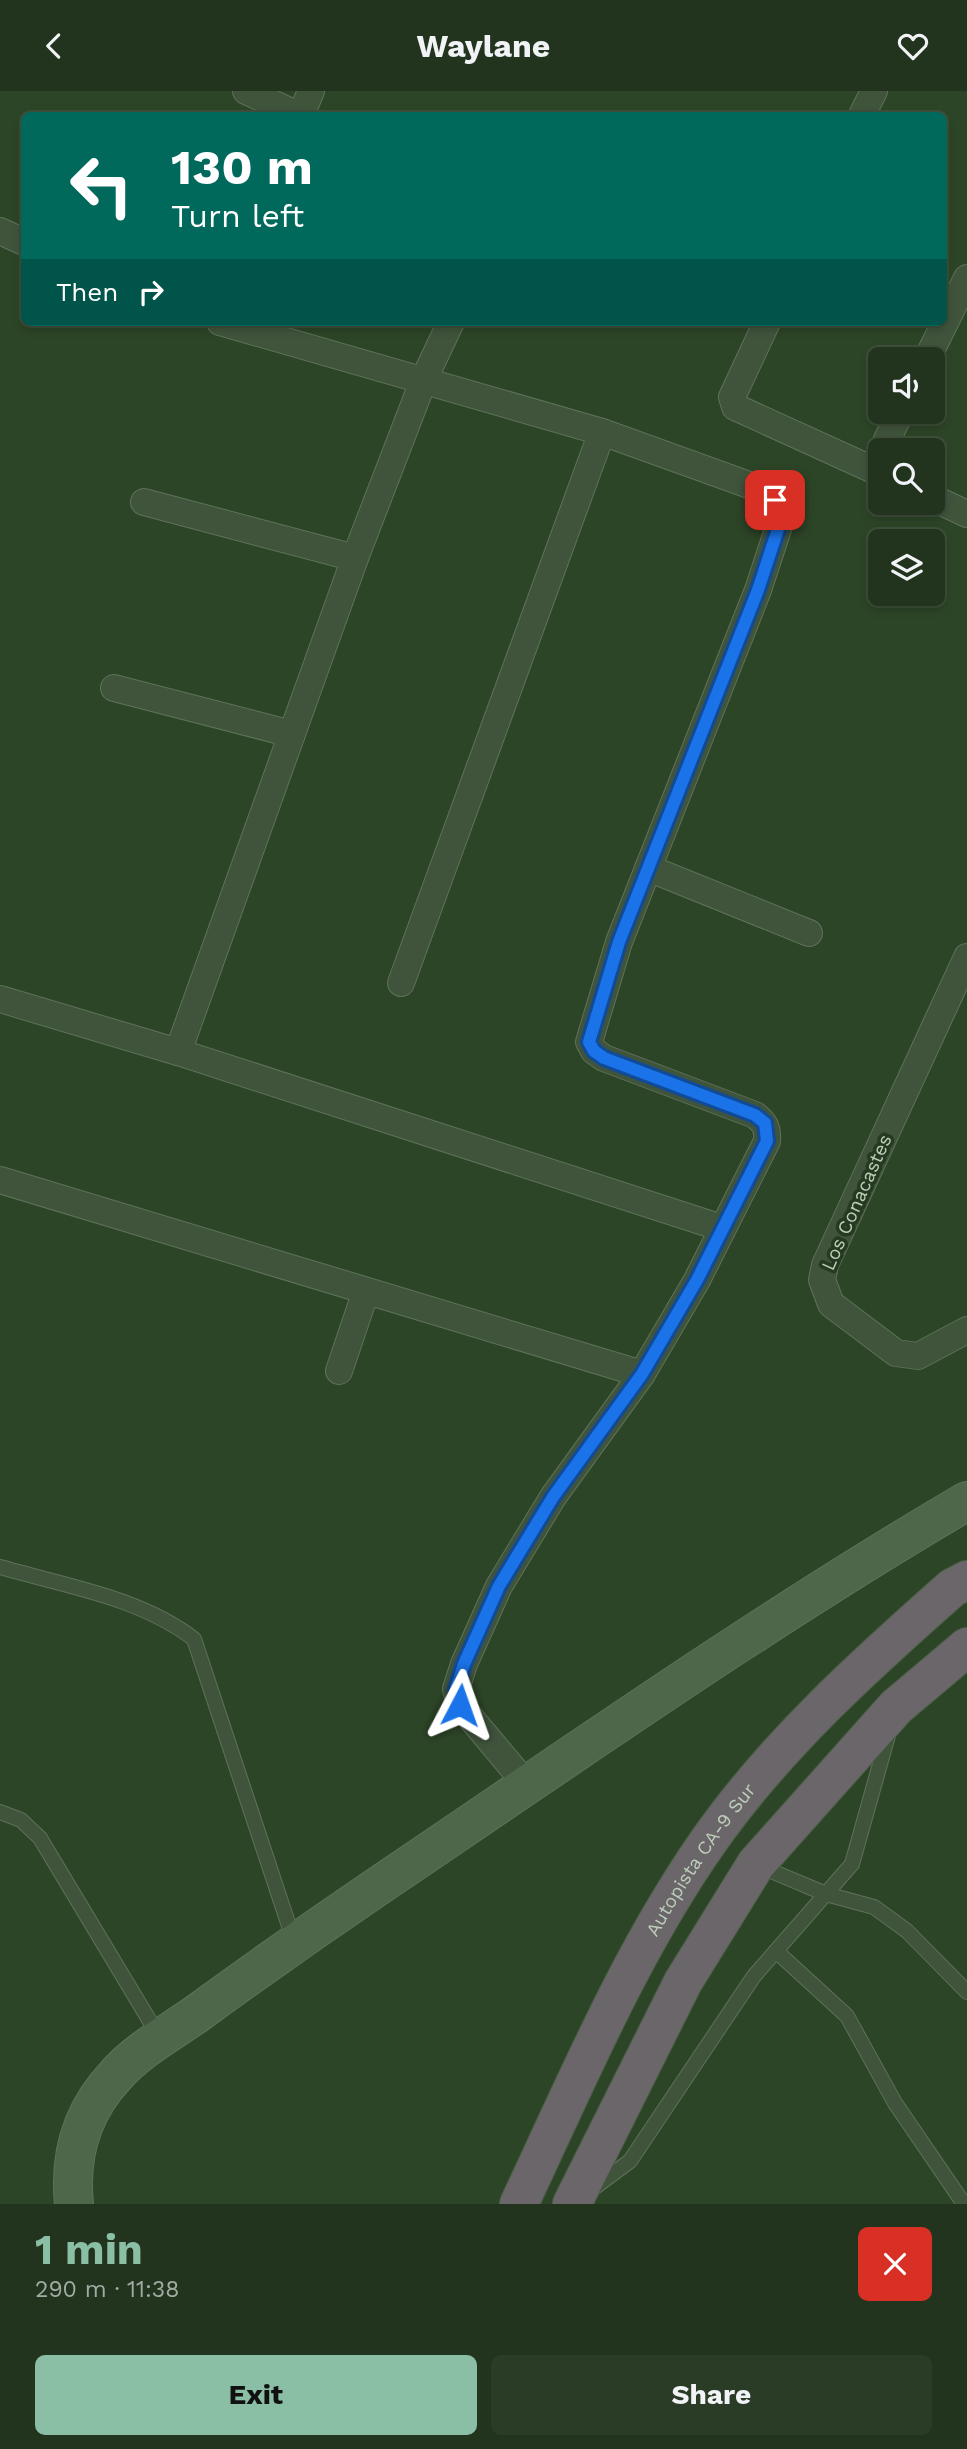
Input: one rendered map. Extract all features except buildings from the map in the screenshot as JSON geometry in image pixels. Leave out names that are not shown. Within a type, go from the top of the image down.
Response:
[{"type":"highway","name":"Autopista CA-9 Sur","points":[[519,2204],[632,1967],[710,1839],[780,1754],[852,1676],[952,1588],[967,1580]]},
{"type":"highway","points":[[572,2204],[683,1982],[756,1864],[896,1707],[967,1647]]},
{"type":"main road","points":[[74,2204],[72,2179],[75,2143],[92,2107],[116,2074],[294,1943],[527,1785],[893,1544],[967,1501]]},
{"type":"street","points":[[246,91],[292,112]]},
{"type":"street","points":[[300,112],[311,91]]},
{"type":"street","points":[[864,112],[874,91]]},
{"type":"street","points":[[0,231],[21,241]]},
{"type":"street","points":[[947,318],[967,278]]},
{"type":"street","points":[[234,326],[602,432],[766,491],[781,509],[781,520],[758,590],[619,942],[589,1042],[594,1051],[604,1058],[755,1115],[765,1123],[767,1141],[697,1280],[642,1374],[553,1497],[499,1586],[464,1664],[456,1689],[460,1705],[527,1785]]},
{"type":"street","points":[[178,1052],[355,558],[424,379],[448,326]]},
{"type":"street","points":[[764,326],[732,397],[735,407],[868,458]]},
{"type":"street","points":[[933,347],[943,326]]},
{"type":"street","points":[[401,983],[602,432]]},
{"type":"street","points":[[144,502],[355,558]]},
{"type":"street","points":[[945,504],[967,515]]},
{"type":"street","points":[[114,688],[292,734]]},
{"type":"street","points":[[648,868],[809,933]]},
{"type":"street","name":"Los Conacastes","points":[[967,957],[825,1265],[822,1280],[831,1304],[897,1353],[918,1356],[967,1330]]},
{"type":"street","points":[[0,999],[178,1052],[722,1228]]},
{"type":"street","points":[[0,1180],[642,1374]]},
{"type":"street","points":[[339,1371],[366,1291]]},
{"type":"lane","points":[[0,1567],[132,1605],[172,1622],[194,1639],[294,1943]]},
{"type":"lane","points":[[572,2204],[630,2161],[754,1976],[852,1864],[896,1707]]},
{"type":"lane","points":[[0,1812],[20,1820],[40,1837],[161,2039]]},
{"type":"lane","points":[[756,1864],[826,1894],[874,1907],[907,1931],[967,1992]]},
{"type":"lane","points":[[776,1951],[847,2015],[895,2103],[964,2204]]},
{"type":"route","points":[[460,1705],[456,1689],[464,1664],[499,1586],[553,1497],[642,1374],[697,1280],[767,1141],[765,1123],[755,1115],[604,1058],[594,1051],[589,1042],[619,942],[758,590],[781,520],[781,509],[775,500]]}]
